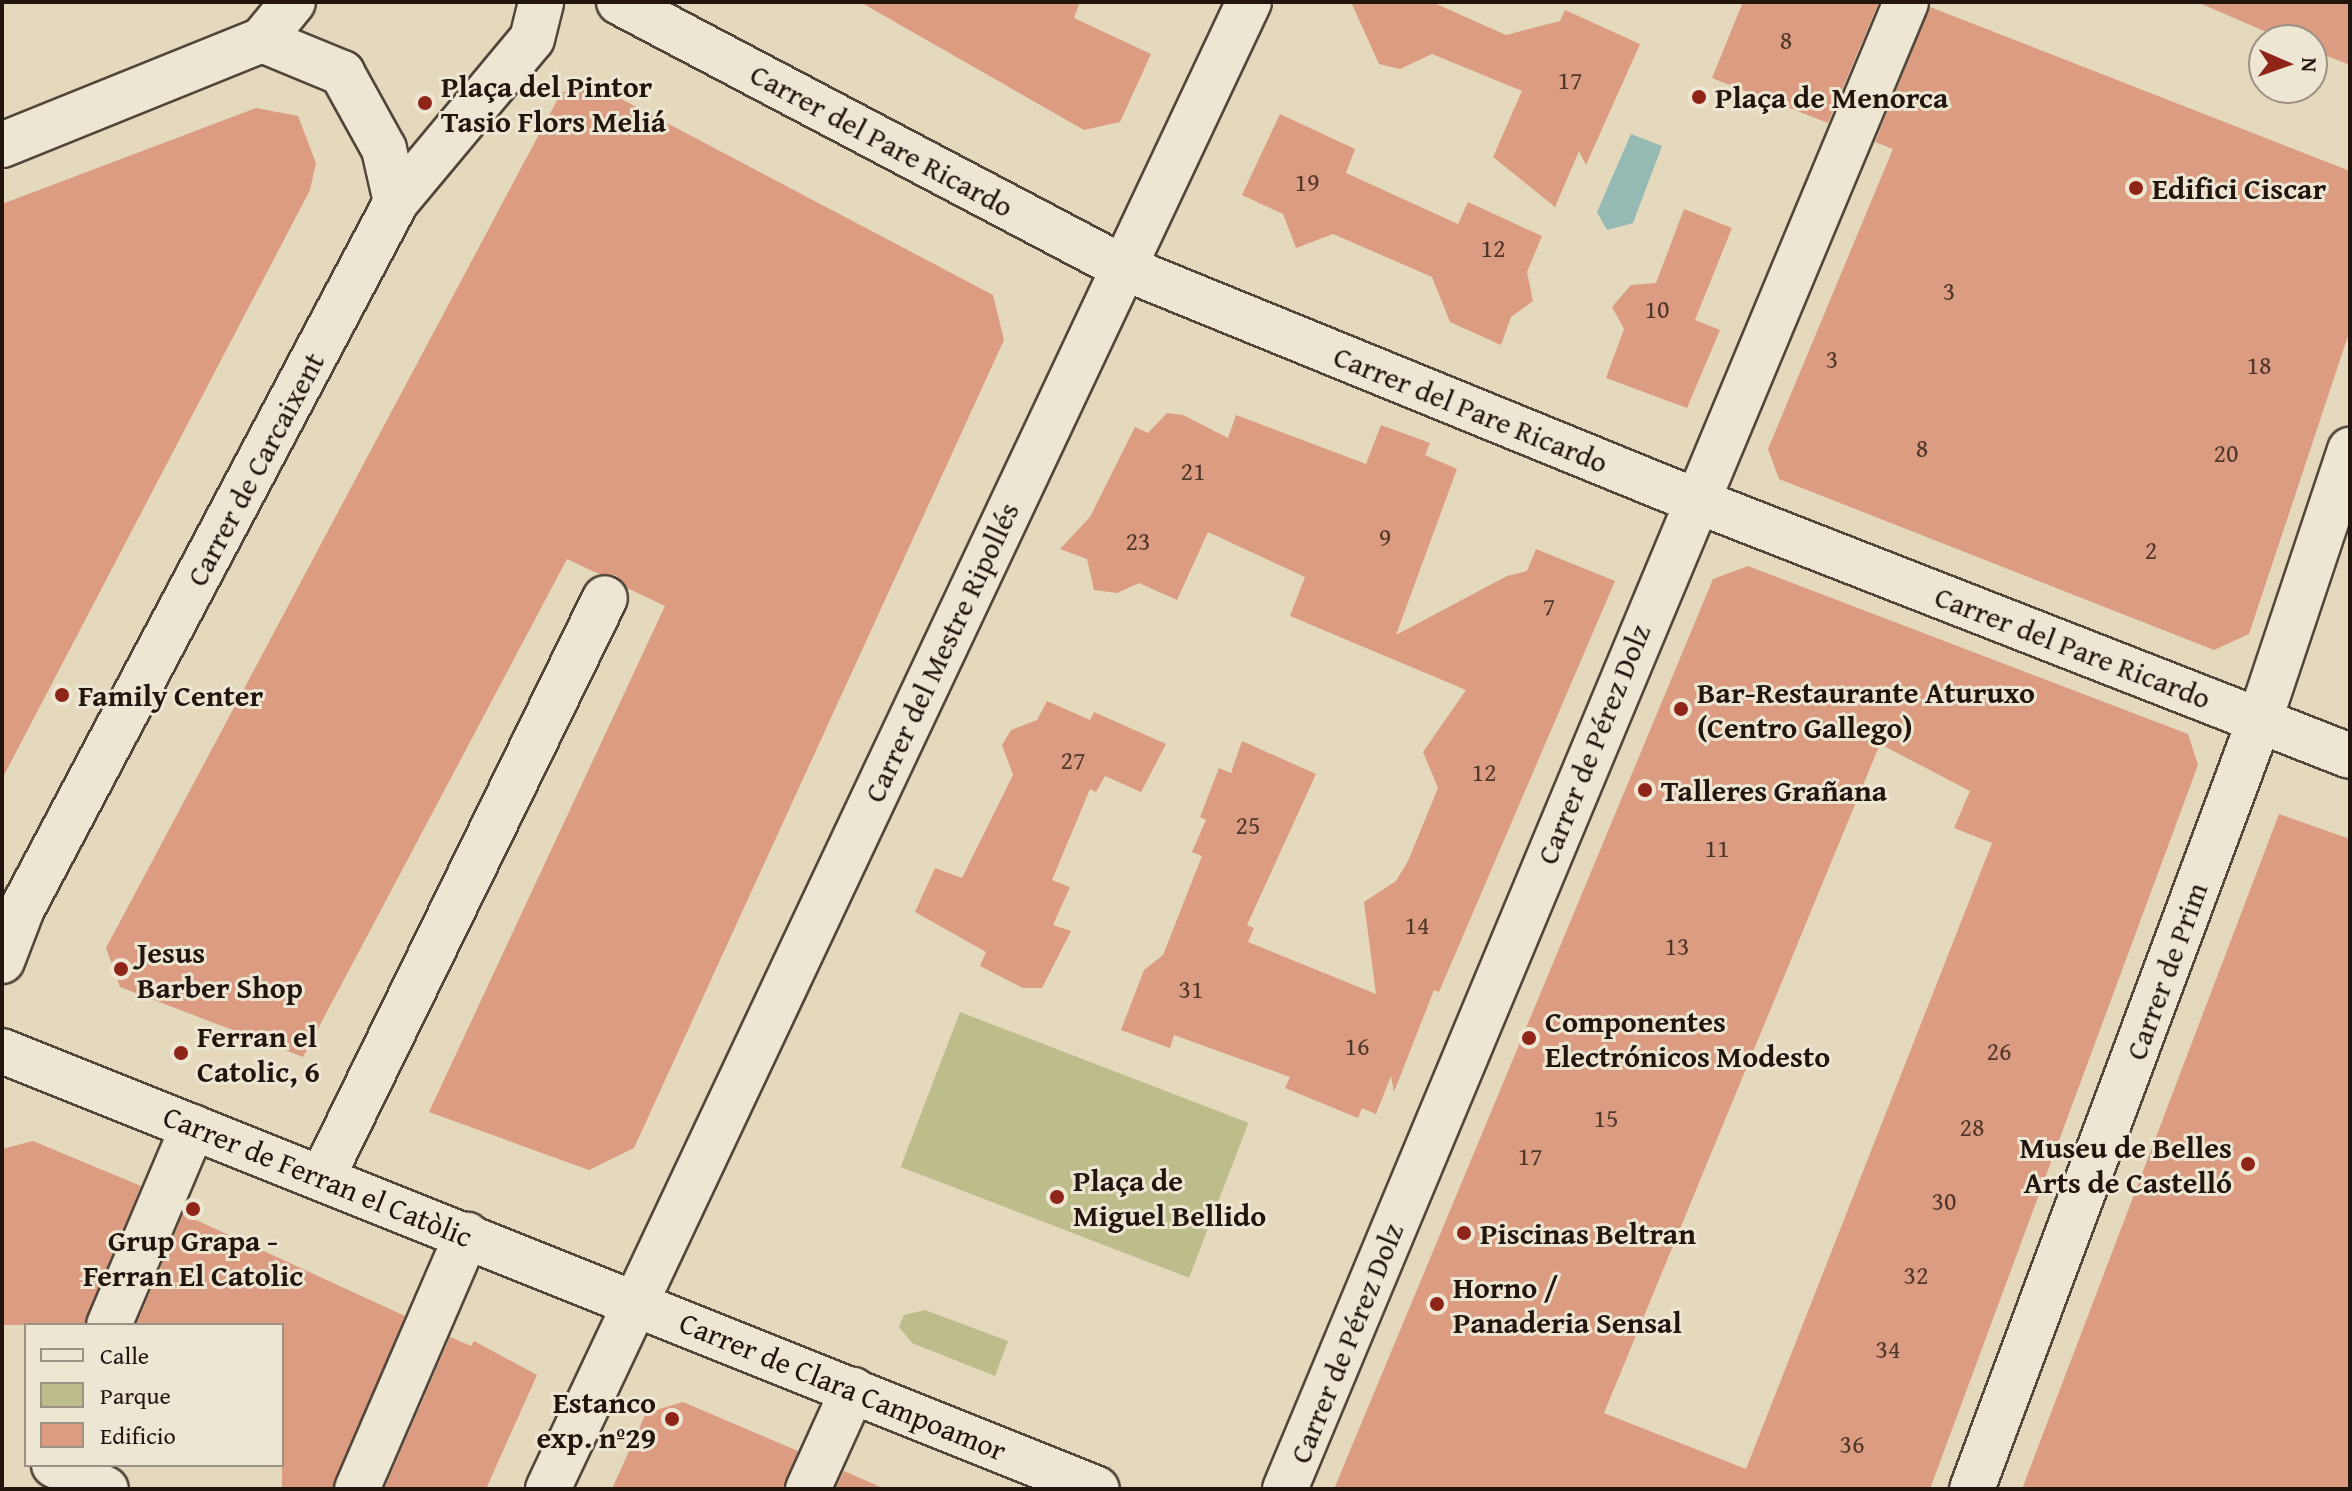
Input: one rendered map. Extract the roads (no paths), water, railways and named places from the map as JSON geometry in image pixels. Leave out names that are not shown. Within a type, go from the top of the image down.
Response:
[{"type":"street","points":[[2,145],[262,40],[293,2]]},
{"type":"street","name":"Carrer de Carcaixent","points":[[2,961],[22,909],[396,202],[532,39],[541,2]]},
{"type":"street","name":"Carrer del Pare Ricardo","points":[[619,2],[1122,267],[1695,499],[2350,756]]},
{"type":"street","name":"Carrer del Mestre Ripollés","points":[[548,1489],[1249,2]]},
{"type":"street","name":"Carrer de Pérez Dolz","points":[[1285,1489],[1695,499],[1906,2]]},
{"type":"street","points":[[262,40],[342,73],[384,149],[396,202]]},
{"type":"street","name":"Carrer de Prim","points":[[1972,1489],[2260,719],[2350,450]]},
{"type":"street","points":[[322,1178],[605,598]]},
{"type":"street","name":"Carrer de Ferran el Catòlic","points":[[2,1051],[634,1301]]},
{"type":"street","points":[[110,1323],[193,1127]]},
{"type":"street","points":[[357,1489],[467,1235]]},
{"type":"street","name":"Carrer de Clara Campoamor","points":[[634,1301],[853,1390],[1052,1481],[1097,1489]]},
{"type":"street","points":[[808,1489],[853,1390]]},
{"type":"street","points":[[38,1489],[51,1467]]},
{"type":"street","points":[[56,1467],[106,1489]]},
{"type":"water","points":[[1631,134],[1662,146],[1633,223],[1607,230],[1597,212]]},
{"type":"place","name":"Plaça de Menorca","points":[[1699,97]]},
{"type":"place","name":"Plaça del Pintor Tasio Flors Meliá","points":[[425,103]]},
{"type":"place","name":"Edifici Ciscar","points":[[2136,188]]},
{"type":"place","name":"Family Center","points":[[62,695]]},
{"type":"place","name":"Bar-Restaurante Aturuxo (Centro Gallego)","points":[[1681,709]]},
{"type":"place","name":"Talleres Grañana","points":[[1645,790]]},
{"type":"place","name":"Jesus Barber Shop","points":[[121,969]]},
{"type":"place","name":"Componentes Electrónicos Modesto","points":[[1529,1038]]},
{"type":"place","name":"Ferran el Catolic, 6","points":[[181,1053]]},
{"type":"place","name":"Museu de Belles Arts de Castelló","points":[[2248,1164]]},
{"type":"place","name":"Plaça de Miguel Bellido","points":[[1057,1197]]},
{"type":"place","name":"Grup Grapa - Ferran El Catolic","points":[[193,1209]]},
{"type":"place","name":"Piscinas Beltran","points":[[1464,1233]]},
{"type":"place","name":"Horno / Panaderia Sensal","points":[[1437,1304]]},
{"type":"place","name":"Estanco exp. nº29","points":[[672,1419]]}]
